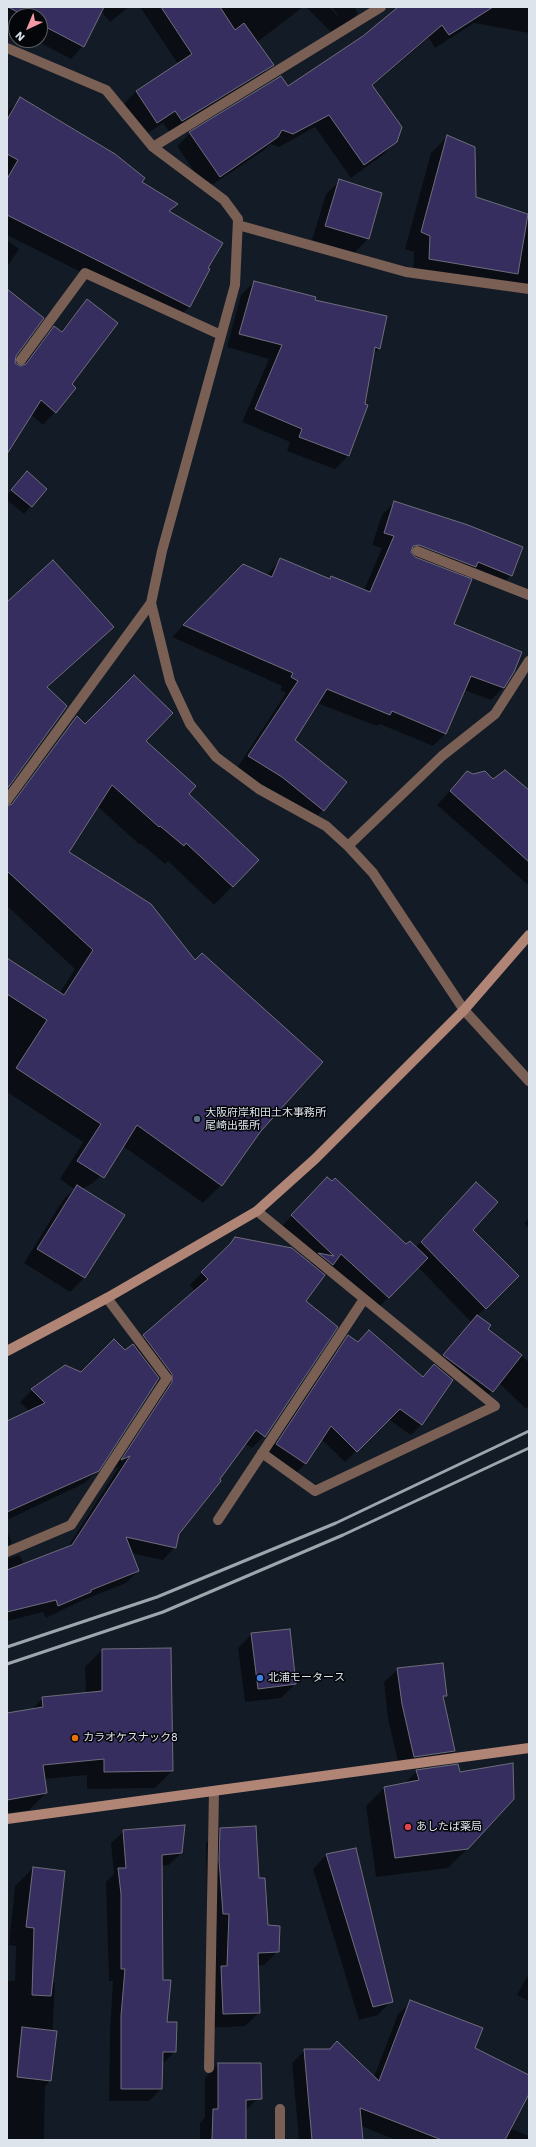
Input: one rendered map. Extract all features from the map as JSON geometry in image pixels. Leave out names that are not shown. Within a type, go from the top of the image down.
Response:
[{"type":"street","points":[[153,148],[381,7]]},
{"type":"street","points":[[7,48],[106,90],[153,148],[224,200],[238,219],[236,285],[162,551],[151,603],[7,800]]},
{"type":"street","points":[[238,225],[406,272],[529,289]]},
{"type":"street","points":[[21,360],[85,274],[222,335]]},
{"type":"street","points":[[417,551],[529,595]]},
{"type":"street","points":[[151,603],[170,682],[190,724],[216,757],[259,789],[326,826],[348,846],[373,873],[464,1010],[529,1081]]},
{"type":"street","points":[[348,846],[442,756],[495,714],[529,661]]},
{"type":"street","points":[[7,1351],[107,1298],[257,1210],[315,1159],[464,1010],[529,935]]},
{"type":"street","points":[[257,1210],[495,1406],[315,1492],[262,1453]]},
{"type":"street","points":[[7,1552],[72,1525],[167,1378],[107,1298]]},
{"type":"street","points":[[218,1520],[364,1299]]},
{"type":"street","points":[[7,1819],[529,1748]]},
{"type":"street","points":[[209,2068],[214,1791]]},
{"type":"street","points":[[280,2109],[280,2140]]},
{"type":"building","points":[[8,7],[104,7],[84,47],[48,28],[48,8]]},
{"type":"building","points":[[161,7],[220,7],[235,30],[244,23],[274,65],[182,121],[175,111],[157,123],[136,91],[192,54]]},
{"type":"building","points":[[398,7],[493,7],[449,35],[442,25],[372,85],[402,127],[397,142],[364,165],[329,115],[293,134],[282,130],[278,137],[220,177],[189,132],[281,76],[288,86],[363,36]]},
{"type":"building","points":[[20,97],[115,154],[145,178],[142,182],[178,204],[169,211],[223,243],[208,268],[210,269],[190,307],[7,215],[7,179],[18,160],[7,154],[7,120]]},
{"type":"building","points":[[447,135],[475,147],[476,197],[528,214],[518,274],[429,259],[430,236],[421,232]]},
{"type":"building","points":[[339,179],[382,193],[369,239],[325,226]]},
{"type":"building","points":[[254,281],[316,297],[315,300],[387,316],[380,349],[375,347],[365,404],[368,405],[349,456],[299,437],[302,429],[255,409],[282,345],[239,334]]},
{"type":"building","points":[[7,289],[44,318],[16,356],[15,363],[20,366],[26,364],[54,326],[62,332],[87,299],[118,323],[72,384],[76,388],[56,413],[41,400],[7,454]]},
{"type":"building","points":[[27,471],[47,489],[32,507],[11,490]]},
{"type":"building","points":[[394,501],[468,525],[523,547],[512,576],[478,562],[476,567],[419,545],[413,546],[411,552],[415,557],[472,579],[454,624],[522,652],[514,672],[504,688],[471,676],[446,734],[392,711],[390,715],[327,689],[295,740],[347,782],[324,811],[282,777],[248,756],[298,681],[291,677],[293,673],[183,625],[243,564],[272,577],[280,558],[330,579],[331,576],[370,592],[394,536],[384,533]]},
{"type":"building","points":[[53,560],[114,627],[47,687],[67,706],[7,789],[7,602]]},
{"type":"building","points":[[134,675],[173,713],[146,741],[196,786],[189,794],[259,860],[233,887],[186,843],[184,846],[160,826],[159,827],[112,785],[69,852],[151,904],[195,960],[202,953],[323,1062],[261,1131],[222,1186],[137,1125],[104,1178],[77,1161],[101,1124],[16,1068],[47,1020],[7,994],[7,958],[64,995],[93,950],[7,871],[7,806],[12,804],[77,716],[85,724]]},
{"type":"building","points":[[505,770],[529,790],[529,862],[450,791],[467,771],[473,774],[485,771],[493,779]]},
{"type":"building","points":[[327,1177],[332,1181],[335,1178],[406,1244],[410,1241],[428,1258],[389,1298],[341,1254],[333,1265],[318,1253],[334,1256],[291,1215]]},
{"type":"building","points":[[476,1182],[498,1202],[473,1230],[519,1276],[486,1309],[421,1242]]},
{"type":"building","points":[[77,1185],[125,1215],[85,1278],[37,1249]]},
{"type":"building","points":[[235,1237],[292,1248],[325,1275],[306,1301],[338,1327],[265,1437],[256,1430],[220,1479],[221,1481],[179,1534],[176,1548],[126,1537],[139,1571],[91,1590],[91,1592],[58,1606],[56,1600],[7,1612],[7,1570],[72,1545],[130,1456],[121,1460],[172,1382],[172,1374],[143,1335],[208,1279],[201,1272],[230,1244]]},
{"type":"building","points":[[477,1315],[491,1325],[488,1329],[522,1355],[493,1392],[443,1355]]},
{"type":"building","points":[[369,1330],[423,1377],[434,1364],[453,1380],[422,1425],[400,1409],[357,1452],[331,1426],[306,1464],[276,1444],[348,1335],[358,1342]]},
{"type":"building","points":[[114,1339],[125,1350],[133,1344],[159,1378],[99,1471],[7,1512],[7,1421],[45,1403],[31,1389],[65,1365],[81,1372]]},
{"type":"building","points":[[290,1629],[296,1684],[258,1689],[251,1633]]},
{"type":"building","points":[[171,1648],[173,1771],[104,1772],[104,1759],[43,1765],[47,1793],[7,1800],[7,1713],[43,1707],[42,1697],[102,1691],[102,1649]]},
{"type":"building","points":[[443,1663],[447,1696],[443,1696],[455,1751],[414,1757],[402,1704],[397,1668]]},
{"type":"building","points":[[513,1763],[514,1799],[468,1849],[395,1858],[384,1787],[419,1780],[416,1770],[458,1764],[460,1772]]},
{"type":"building","points":[[185,1825],[182,1853],[162,1855],[163,1980],[171,1980],[167,2022],[177,2022],[176,2052],[163,2052],[162,2089],[121,2089],[121,2016],[125,1969],[121,1969],[121,1894],[118,1868],[126,1868],[123,1830]]},
{"type":"building","points":[[256,1826],[259,1878],[265,1878],[268,1925],[280,1926],[279,1952],[258,1953],[260,2013],[223,2014],[221,1966],[227,1966],[229,1914],[223,1914],[219,1860],[220,1828]]},
{"type":"building","points":[[356,1848],[393,2002],[373,2007],[326,1854]]},
{"type":"building","points":[[33,1867],[65,1871],[51,1996],[32,1995],[34,1928],[26,1927]]},
{"type":"building","points":[[410,2000],[483,2028],[475,2048],[529,2075],[529,2094],[505,2140],[442,2140],[360,2108],[363,2140],[312,2140],[304,2049],[330,2049],[337,2041],[379,2081]]},
{"type":"building","points":[[22,2027],[57,2031],[51,2081],[17,2077]]},
{"type":"building","points":[[218,2063],[261,2063],[262,2099],[246,2100],[246,2140],[212,2140],[213,2109],[218,2109]]},
{"type":"railway","points":[[7,1647],[157,1597],[336,1523],[529,1431]]},
{"type":"railway","points":[[7,1664],[163,1612],[343,1535],[529,1448]]},
{"type":"place","name":"大阪府岸和田土木事務所 尾崎出張所","points":[[197,1119]]},
{"type":"place","name":"北浦モータース","points":[[260,1678]]},
{"type":"place","name":"カラオケスナック8","points":[[75,1738]]},
{"type":"place","name":"あしたば薬局","points":[[408,1827]]}]
